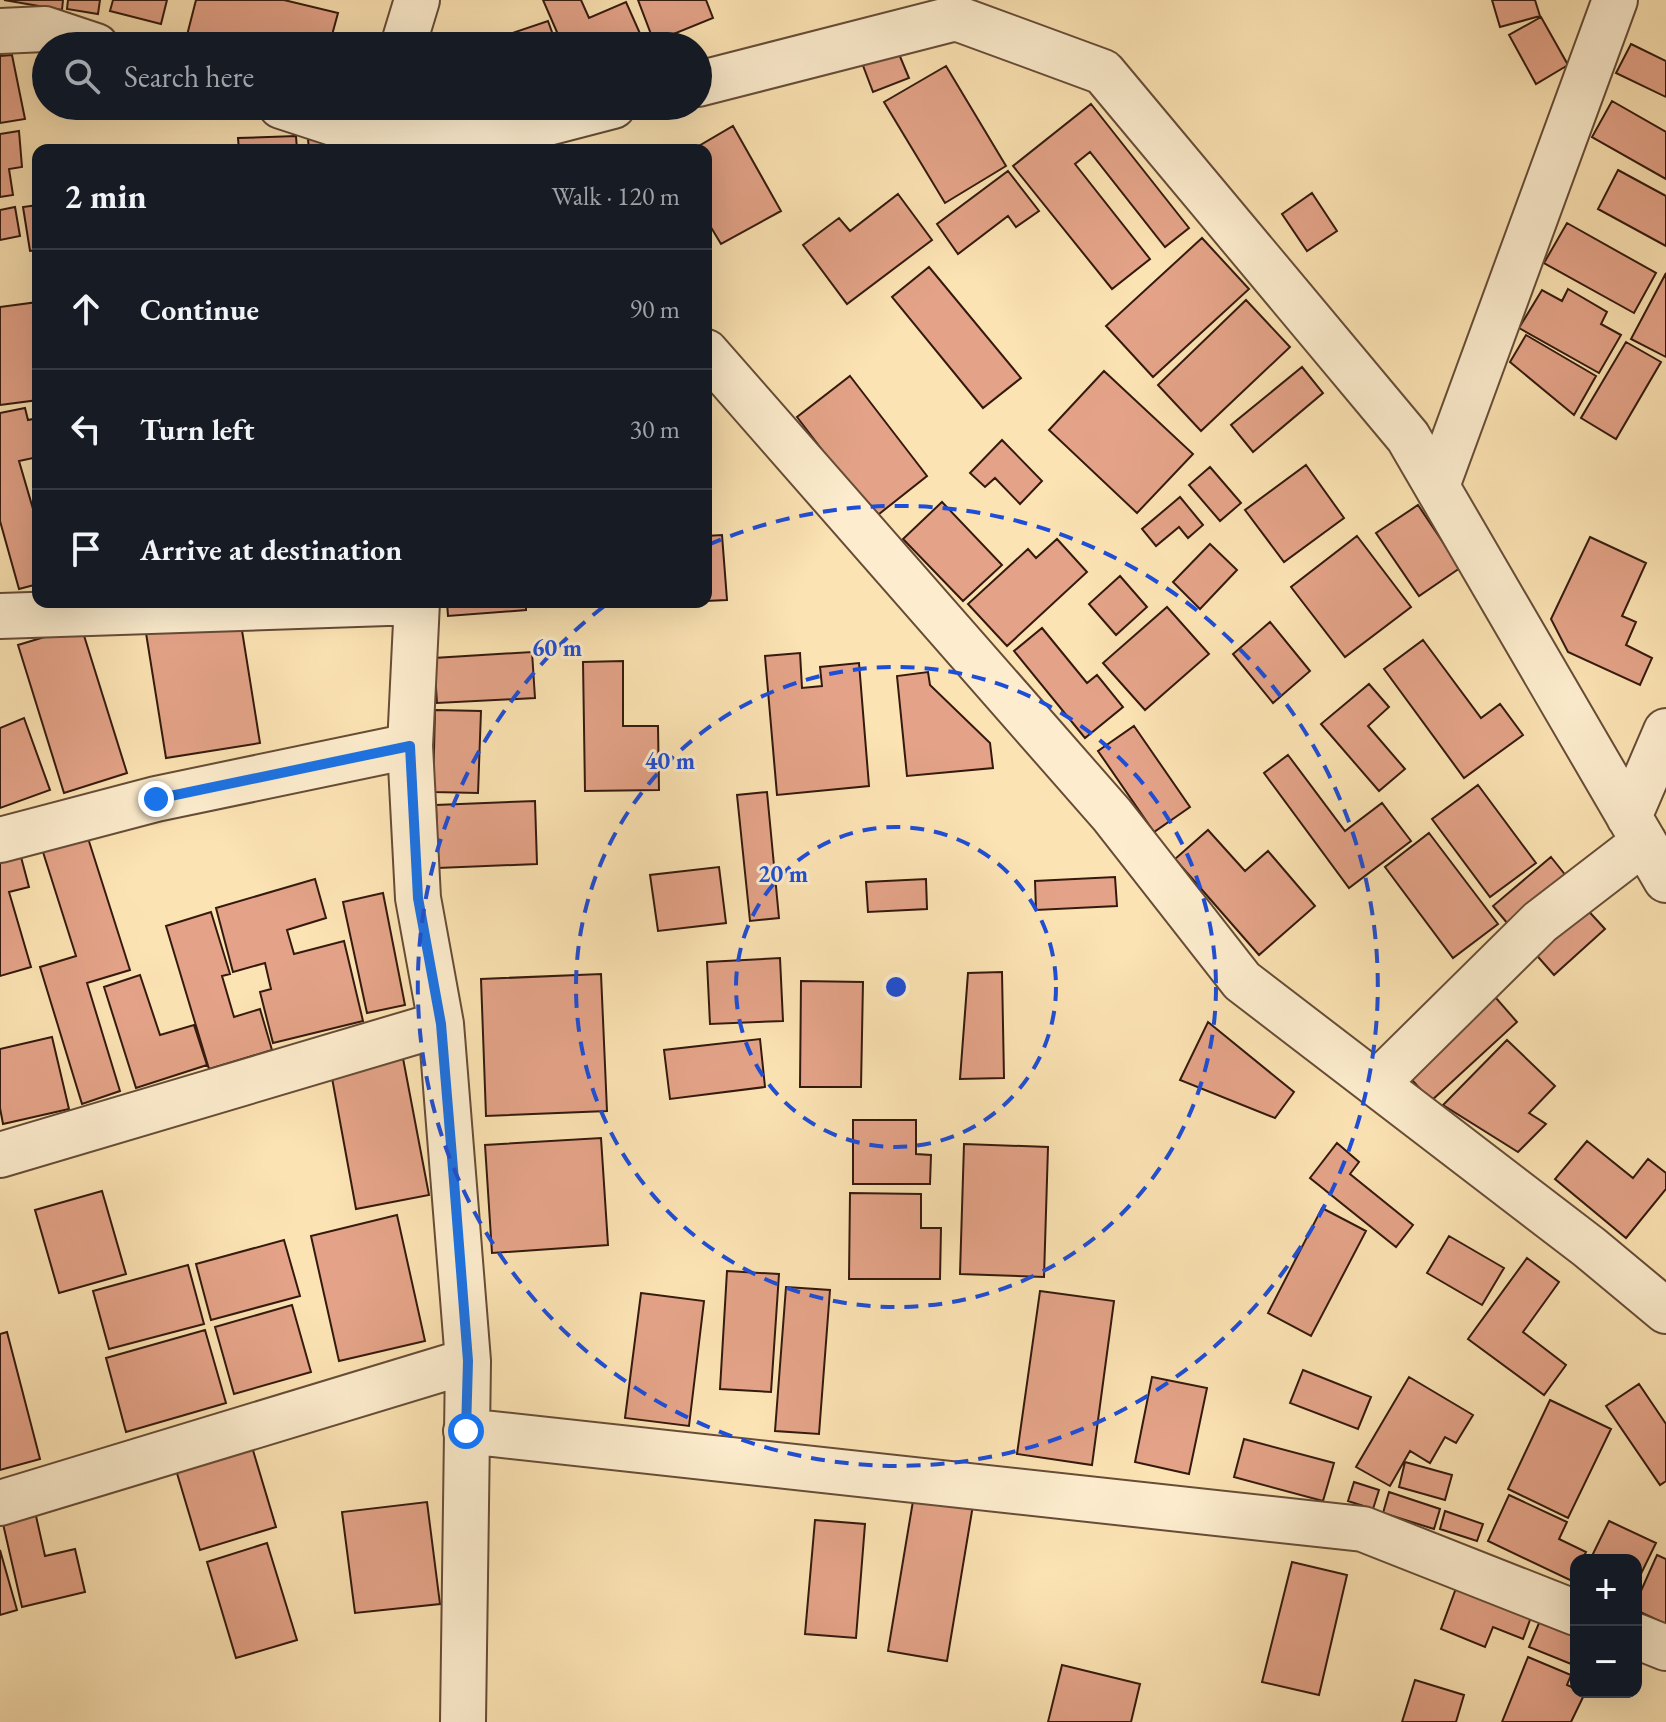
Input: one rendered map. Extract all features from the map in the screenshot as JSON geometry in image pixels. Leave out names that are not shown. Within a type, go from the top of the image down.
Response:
[{"type":"street","points":[[407,32],[417,0]]},
{"type":"street","points":[[1437,486],[1615,0]]},
{"type":"street","points":[[712,80],[956,18],[1103,72],[1408,437],[1666,880]]},
{"type":"street","points":[[0,31],[45,29],[54,32]]},
{"type":"street","points":[[336,120],[379,131],[521,141],[576,120]]},
{"type":"street","points":[[712,359],[1112,815],[1242,981],[1589,1247],[1666,1311]]},
{"type":"street","points":[[0,616],[238,608]]},
{"type":"street","points":[[417,608],[410,746],[418,898],[441,1024],[468,1361],[463,1722]]},
{"type":"street","points":[[1376,1084],[1636,829],[1666,731]]},
{"type":"street","points":[[0,840],[156,799],[410,746]]},
{"type":"street","points":[[0,1155],[441,1024]]},
{"type":"street","points":[[0,1503],[468,1361]]},
{"type":"street","points":[[466,1431],[1363,1529],[1570,1611]]},
{"type":"street","points":[[1642,1638],[1666,1648]]},
{"type":"building","points":[[4,0],[63,0],[62,10]]},
{"type":"building","points":[[68,0],[100,0],[98,14],[67,9]]},
{"type":"building","points":[[113,0],[167,0],[161,24],[110,11]]},
{"type":"building","points":[[196,0],[284,0],[338,13],[333,32],[188,32]]},
{"type":"building","points":[[543,0],[581,0],[589,18],[626,2],[639,32],[557,32]]},
{"type":"building","points":[[638,0],[706,0],[713,18],[679,32],[650,32]]},
{"type":"building","points":[[1492,0],[1535,0],[1540,16],[1500,27]]},
{"type":"building","points":[[1541,17],[1568,65],[1536,84],[1509,35]]},
{"type":"building","points":[[548,21],[552,32],[515,32]]},
{"type":"building","points":[[894,42],[909,78],[873,92],[859,55]]},
{"type":"building","points":[[1631,44],[1666,61],[1666,97],[1616,73]]},
{"type":"building","points":[[12,55],[25,119],[0,123],[0,56]]},
{"type":"building","points":[[946,66],[1006,166],[945,203],[884,102]]},
{"type":"building","points":[[1612,101],[1666,132],[1666,179],[1592,137]]},
{"type":"building","points":[[1091,104],[1189,228],[1165,247],[1090,152],[1075,164],[1150,259],[1112,289],[1013,166]]},
{"type":"building","points":[[733,126],[781,211],[721,244],[712,229],[712,144],[702,144]]},
{"type":"building","points":[[19,131],[22,167],[9,169],[13,195],[0,197],[0,134]]},
{"type":"building","points":[[296,136],[297,144],[238,144],[238,138]]},
{"type":"building","points":[[341,136],[342,144],[308,144],[308,139]]},
{"type":"building","points":[[1618,170],[1666,196],[1666,246],[1598,209]]},
{"type":"building","points":[[1008,171],[1039,211],[1016,227],[1008,216],[958,254],[937,224]]},
{"type":"building","points":[[1312,193],[1337,231],[1307,251],[1282,214]]},
{"type":"building","points":[[898,194],[932,240],[847,304],[803,245],[839,218],[850,231]]},
{"type":"building","points":[[32,206],[32,251],[30,251],[23,207]]},
{"type":"building","points":[[15,207],[20,236],[0,240],[0,210]]},
{"type":"building","points":[[1567,223],[1656,273],[1634,313],[1544,263]]},
{"type":"building","points":[[1202,238],[1249,289],[1153,377],[1106,326]]},
{"type":"building","points":[[929,267],[1021,378],[983,408],[892,297]]},
{"type":"building","points":[[1666,273],[1666,357],[1631,339]]},
{"type":"building","points":[[1568,289],[1607,312],[1601,324],[1621,335],[1599,373],[1519,328],[1542,290],[1562,301]]},
{"type":"building","points":[[1246,300],[1290,347],[1201,431],[1158,385]]},
{"type":"building","points":[[32,303],[32,401],[0,405],[0,307]]},
{"type":"building","points":[[1526,335],[1596,376],[1574,415],[1510,362]]},
{"type":"building","points":[[1626,342],[1661,362],[1616,439],[1581,418]]},
{"type":"building","points":[[1302,367],[1323,393],[1253,452],[1231,425]]},
{"type":"building","points":[[1104,371],[1193,454],[1137,513],[1049,430]]},
{"type":"building","points":[[850,376],[927,476],[874,518],[797,417]]},
{"type":"building","points":[[25,408],[28,420],[32,419],[32,458],[19,461],[32,505],[32,586],[19,589],[0,521],[0,413]]},
{"type":"building","points":[[1002,440],[1042,481],[1020,504],[995,478],[985,487],[970,473]]},
{"type":"building","points":[[1306,465],[1344,518],[1284,562],[1245,510]]},
{"type":"building","points":[[1210,467],[1241,503],[1220,521],[1189,485]]},
{"type":"building","points":[[1180,497],[1203,525],[1188,538],[1179,527],[1156,546],[1142,529]]},
{"type":"building","points":[[942,502],[1002,565],[963,601],[903,539]]},
{"type":"building","points":[[1418,505],[1460,568],[1419,596],[1376,533]]},
{"type":"building","points":[[722,535],[727,600],[712,601],[712,536]]},
{"type":"building","points":[[1357,536],[1411,607],[1345,657],[1291,587]]},
{"type":"building","points":[[1590,537],[1646,563],[1622,616],[1636,622],[1626,645],[1652,658],[1640,685],[1568,652],[1551,619]]},
{"type":"building","points":[[1057,539],[1087,572],[1007,646],[968,604],[1028,549],[1036,558]]},
{"type":"building","points":[[1210,544],[1237,570],[1200,609],[1173,582]]},
{"type":"building","points":[[1120,576],[1147,607],[1116,635],[1089,604]]},
{"type":"building","points":[[1167,607],[1209,654],[1145,710],[1103,663]]},
{"type":"building","points":[[447,608],[526,608],[526,610],[448,616]]},
{"type":"building","points":[[240,618],[260,743],[166,758],[146,633]]},
{"type":"building","points":[[1270,622],[1310,671],[1273,703],[1233,654]]},
{"type":"building","points":[[81,626],[127,773],[64,793],[18,645]]},
{"type":"building","points":[[1042,628],[1087,683],[1097,675],[1123,707],[1085,738],[1014,651]]},
{"type":"building","points":[[1423,640],[1481,718],[1500,704],[1523,735],[1464,778],[1384,669]]},
{"type":"building","points":[[532,652],[535,698],[437,703],[434,658]]},
{"type":"building","points":[[800,653],[802,688],[822,686],[820,667],[859,663],[869,786],[777,795],[765,656]]},
{"type":"building","points":[[623,661],[623,726],[658,726],[659,790],[585,791],[583,662]]},
{"type":"building","points":[[928,672],[930,685],[990,743],[993,768],[907,776],[897,676]]},
{"type":"building","points":[[1369,684],[1389,707],[1368,726],[1405,769],[1379,791],[1321,724]]},
{"type":"building","points":[[435,710],[481,711],[478,793],[433,792]]},
{"type":"building","points":[[24,718],[50,790],[0,808],[0,728]]},
{"type":"building","points":[[1134,726],[1190,807],[1154,832],[1098,751]]},
{"type":"building","points":[[1288,755],[1345,831],[1382,803],[1411,841],[1349,888],[1264,773]]},
{"type":"building","points":[[1478,785],[1536,863],[1490,897],[1432,819]]},
{"type":"building","points":[[767,792],[779,918],[750,921],[737,795]]},
{"type":"building","points":[[535,801],[537,864],[438,868],[436,805]]},
{"type":"building","points":[[1208,830],[1245,871],[1268,851],[1315,906],[1259,955],[1175,859]]},
{"type":"building","points":[[1429,833],[1498,924],[1453,958],[1385,867]]},
{"type":"building","points":[[87,835],[130,970],[87,983],[120,1091],[82,1104],[40,967],[76,956],[42,849]]},
{"type":"building","points":[[21,857],[29,887],[9,892],[31,967],[0,976],[0,863]]},
{"type":"building","points":[[1551,857],[1571,882],[1513,930],[1493,906]]},
{"type":"building","points":[[719,867],[726,923],[658,931],[650,875]]},
{"type":"building","points":[[1115,877],[1117,906],[1036,910],[1035,881]]},
{"type":"building","points":[[315,879],[326,918],[287,930],[294,954],[344,941],[363,1021],[273,1043],[260,992],[271,989],[265,963],[233,972],[216,908]]},
{"type":"building","points":[[926,879],[927,909],[868,912],[866,882]]},
{"type":"building","points":[[383,893],[405,1005],[367,1013],[343,902]]},
{"type":"building","points":[[1582,904],[1605,929],[1554,975],[1532,950]]},
{"type":"building","points":[[211,912],[230,974],[222,976],[234,1017],[260,1009],[272,1050],[209,1069],[166,926]]},
{"type":"building","points":[[780,958],[783,1021],[710,1024],[707,962]]},
{"type":"building","points":[[1002,972],[1004,1078],[960,1079],[968,973]]},
{"type":"building","points":[[601,974],[607,1111],[486,1116],[481,979]]},
{"type":"building","points":[[140,975],[160,1035],[194,1025],[207,1065],[136,1088],[104,987]]},
{"type":"building","points":[[801,981],[863,982],[861,1087],[800,1087]]},
{"type":"building","points":[[1489,990],[1517,1022],[1431,1101],[1403,1070]]},
{"type":"building","points":[[1208,1022],[1294,1092],[1275,1118],[1180,1080]]},
{"type":"building","points":[[52,1037],[69,1109],[3,1124],[0,1049]]},
{"type":"building","points":[[760,1039],[765,1087],[670,1099],[664,1050]]},
{"type":"building","points":[[1507,1040],[1555,1086],[1529,1113],[1546,1124],[1518,1152],[1443,1105]]},
{"type":"building","points":[[402,1053],[429,1195],[356,1209],[330,1067]]},
{"type":"building","points":[[853,1120],[916,1120],[916,1154],[931,1155],[930,1184],[853,1184]]},
{"type":"building","points":[[601,1138],[608,1245],[492,1253],[485,1145]]},
{"type":"building","points":[[1587,1141],[1633,1178],[1648,1159],[1666,1173],[1666,1189],[1626,1238],[1555,1179]]},
{"type":"building","points":[[1337,1143],[1359,1162],[1350,1174],[1413,1225],[1396,1247],[1310,1178]]},
{"type":"building","points":[[964,1144],[1048,1147],[1044,1277],[960,1274]]},
{"type":"building","points":[[102,1191],[126,1274],[59,1293],[35,1210]]},
{"type":"building","points":[[850,1193],[921,1194],[921,1228],[941,1228],[940,1279],[849,1279]]},
{"type":"building","points":[[1322,1208],[1366,1231],[1311,1336],[1268,1313]]},
{"type":"building","points":[[397,1215],[425,1341],[339,1361],[311,1236]]},
{"type":"building","points":[[1449,1236],[1504,1268],[1482,1305],[1427,1273]]},
{"type":"building","points":[[284,1240],[300,1296],[211,1320],[196,1264]]},
{"type":"building","points":[[1527,1258],[1559,1282],[1523,1332],[1566,1365],[1544,1395],[1468,1339]]},
{"type":"building","points":[[188,1265],[204,1324],[109,1349],[93,1291]]},
{"type":"building","points":[[727,1271],[779,1274],[771,1392],[720,1389]]},
{"type":"building","points":[[786,1287],[830,1290],[819,1434],[775,1431]]},
{"type":"building","points":[[1040,1291],[1114,1301],[1092,1465],[1017,1454]]},
{"type":"building","points":[[641,1293],[704,1301],[689,1426],[625,1418]]},
{"type":"building","points":[[292,1305],[311,1372],[234,1394],[215,1327]]},
{"type":"building","points":[[205,1330],[226,1403],[126,1432],[106,1358]]},
{"type":"building","points":[[7,1332],[40,1459],[0,1470],[0,1334]]},
{"type":"building","points":[[1303,1370],[1371,1397],[1358,1429],[1290,1403]]},
{"type":"building","points":[[1152,1377],[1207,1388],[1189,1474],[1135,1462]]},
{"type":"building","points":[[1409,1377],[1473,1415],[1456,1443],[1445,1437],[1430,1463],[1410,1451],[1390,1486],[1356,1467]]},
{"type":"building","points":[[1639,1384],[1666,1424],[1666,1481],[1660,1485],[1606,1406]]},
{"type":"building","points":[[1550,1400],[1611,1429],[1568,1518],[1508,1489]]},
{"type":"building","points":[[1244,1439],[1334,1463],[1323,1501],[1234,1477]]},
{"type":"building","points":[[252,1447],[276,1527],[200,1550],[176,1470]]},
{"type":"building","points":[[1405,1462],[1452,1475],[1445,1500],[1399,1487]]},
{"type":"building","points":[[1354,1482],[1379,1490],[1373,1509],[1348,1501]]},
{"type":"building","points":[[1389,1492],[1440,1509],[1434,1529],[1383,1513]]},
{"type":"building","points":[[914,1495],[973,1505],[947,1661],[888,1651]]},
{"type":"building","points":[[1509,1495],[1567,1522],[1559,1539],[1586,1552],[1570,1554],[1570,1580],[1488,1541]]},
{"type":"building","points":[[427,1502],[440,1604],[355,1613],[342,1512]]},
{"type":"building","points":[[34,1507],[45,1556],[75,1549],[85,1592],[22,1607],[1,1515]]},
{"type":"building","points":[[1445,1511],[1483,1524],[1477,1541],[1440,1529]]},
{"type":"building","points":[[815,1520],[865,1524],[856,1638],[805,1634]]},
{"type":"building","points":[[1609,1521],[1656,1543],[1642,1572],[1642,1554],[1593,1554]]},
{"type":"building","points":[[267,1543],[297,1640],[236,1658],[207,1562]]},
{"type":"building","points":[[0,1550],[17,1610],[0,1615]]},
{"type":"building","points":[[1657,1555],[1666,1559],[1666,1624],[1642,1613],[1642,1589]]},
{"type":"building","points":[[1292,1562],[1347,1575],[1319,1695],[1262,1682]]},
{"type":"building","points":[[1459,1580],[1534,1609],[1523,1639],[1493,1627],[1485,1647],[1441,1629]]},
{"type":"building","points":[[1544,1611],[1570,1622],[1570,1664],[1529,1647]]},
{"type":"building","points":[[1528,1657],[1570,1675],[1567,1685],[1570,1686],[1570,1698],[1583,1698],[1571,1722],[1502,1722]]},
{"type":"building","points":[[1062,1665],[1140,1684],[1131,1722],[1048,1722]]},
{"type":"building","points":[[1415,1680],[1464,1695],[1456,1722],[1402,1722]]},
{"type":"route","points":[[156,799],[410,746],[418,898],[441,1024],[454,1181],[468,1361],[466,1431]]}]
